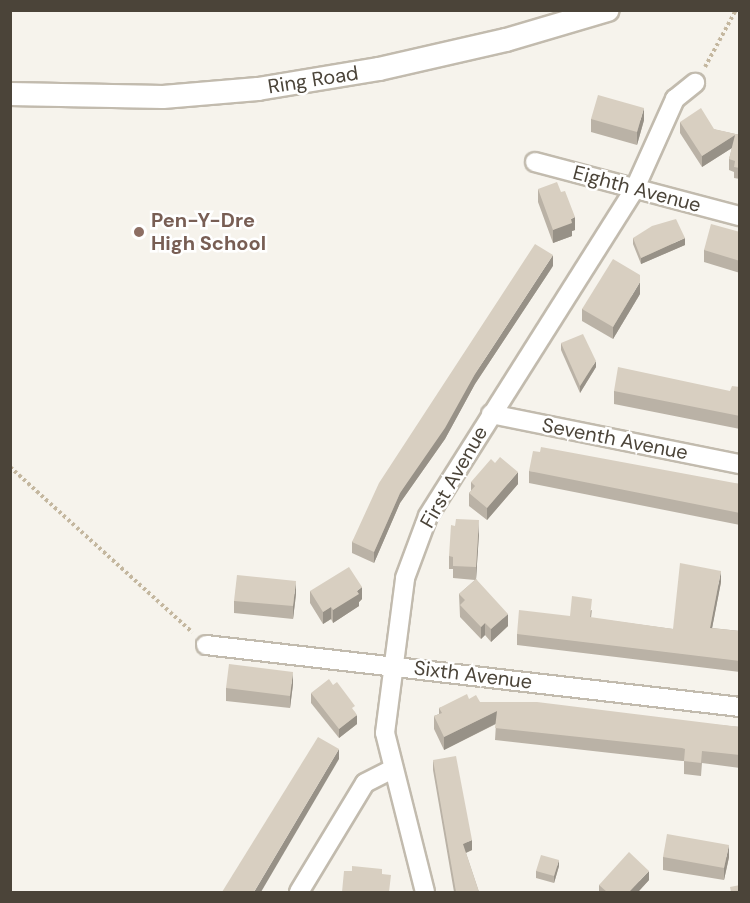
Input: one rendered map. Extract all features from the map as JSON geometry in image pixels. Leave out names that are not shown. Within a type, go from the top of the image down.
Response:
[{"type":"street","name":"Ring Road","points":[[10,94],[163,97],[258,89],[380,69],[507,40],[608,10]]},
{"type":"street","name":"First Avenue","points":[[425,892],[386,733],[392,666],[405,578],[428,516],[635,189],[675,99],[695,83]]},
{"type":"street","name":"Eighth Avenue","points":[[535,162],[740,216]]},
{"type":"street","name":"Seventh Avenue","points":[[491,414],[740,464]]},
{"type":"street","name":"Sixth Avenue","points":[[206,645],[740,707]]},
{"type":"street","points":[[299,892],[365,783],[393,768]]},
{"type":"path","points":[[695,83],[736,10]]},
{"type":"path","points":[[10,467],[206,645]]},
{"type":"building","points":[[598,95],[644,108],[637,132],[591,119]]},
{"type":"building","points":[[701,108],[714,129],[740,135],[740,168],[734,167],[735,161],[729,159],[735,135],[702,156],[680,122]]},
{"type":"building","points":[[557,182],[561,192],[565,191],[575,217],[571,219],[572,223],[553,230],[538,189]]},
{"type":"building","points":[[676,219],[685,238],[641,258],[633,238],[652,226]]},
{"type":"building","points":[[711,224],[740,232],[740,261],[704,250]]},
{"type":"building","points":[[535,244],[553,255],[475,374],[445,428],[400,493],[374,552],[352,542],[379,483]]},
{"type":"building","points":[[613,259],[640,275],[640,282],[613,327],[582,309]]},
{"type":"building","points":[[583,334],[596,361],[580,386],[561,343]]},
{"type":"building","points":[[618,367],[730,391],[732,386],[740,387],[740,416],[614,391]]},
{"type":"building","points":[[541,447],[740,484],[740,513],[529,471],[533,451],[540,452]]},
{"type":"building","points":[[500,457],[518,472],[487,508],[469,493],[475,486],[471,482],[491,459],[495,463]]},
{"type":"building","points":[[456,519],[479,520],[476,567],[453,566],[453,557],[449,556],[451,525],[455,526]]},
{"type":"building","points":[[680,563],[721,571],[710,628],[740,631],[740,661],[517,634],[519,610],[570,616],[572,596],[592,599],[590,617],[673,629]]},
{"type":"building","points":[[349,567],[362,587],[357,591],[359,594],[333,610],[331,607],[323,612],[310,591]]},
{"type":"building","points":[[237,575],[296,581],[293,606],[234,601]]},
{"type":"building","points":[[476,579],[508,614],[491,629],[485,623],[481,627],[460,605],[465,600],[459,594]]},
{"type":"building","points":[[229,664],[293,672],[290,696],[226,688]]},
{"type":"building","points":[[329,679],[333,685],[337,682],[355,706],[352,708],[357,715],[339,729],[311,693]]},
{"type":"building","points":[[467,694],[469,699],[476,695],[480,702],[537,702],[740,727],[740,755],[702,751],[701,763],[684,761],[685,749],[682,748],[495,728],[497,711],[444,737],[434,716],[442,713],[439,708]]},
{"type":"building","points":[[318,737],[339,749],[254,892],[222,892]]},
{"type":"building","points":[[456,756],[472,840],[463,844],[479,892],[456,892],[433,760]]},
{"type":"building","points":[[667,834],[729,845],[724,868],[663,857]]},
{"type":"building","points":[[629,852],[649,871],[629,892],[607,892],[599,885]]},
{"type":"building","points":[[541,855],[559,860],[554,876],[536,871]]},
{"type":"building","points":[[352,866],[382,869],[382,874],[391,875],[389,892],[342,892],[344,871],[352,871]]},
{"type":"building","points":[[740,885],[740,892],[731,892],[730,887]]},
{"type":"place","name":"Pen-Y-Dre High School","points":[[139,232]]}]
